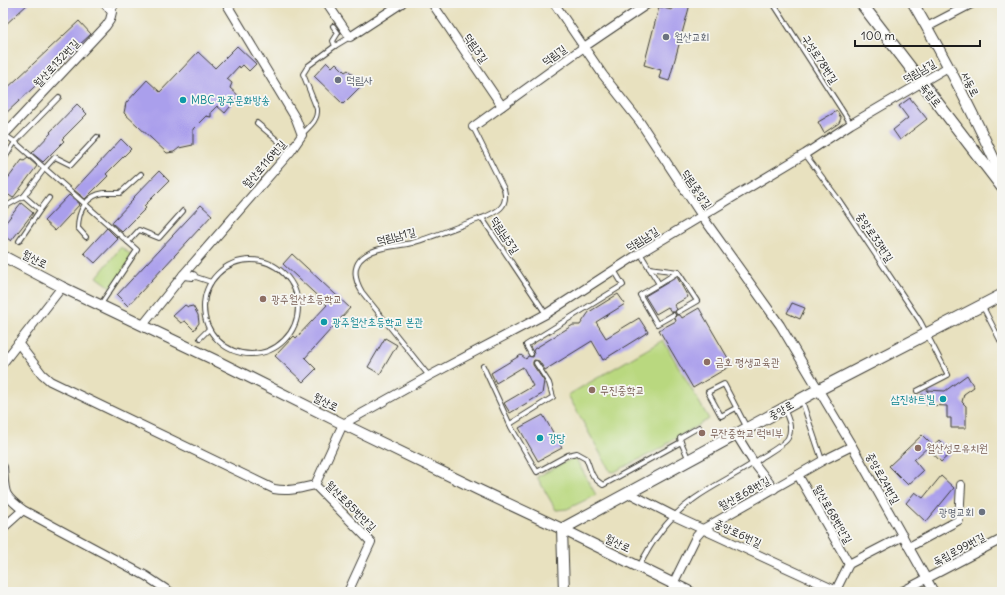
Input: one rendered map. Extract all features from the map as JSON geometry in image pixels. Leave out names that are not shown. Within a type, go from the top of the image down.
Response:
[{"type":"main road","name":"독립로","points":[[861,3],[1002,186]]},
{"type":"main road","name":"중앙로","points":[[562,529],[784,408],[1002,295]]},
{"type":"street","points":[[104,3],[112,12]]},
{"type":"street","points":[[226,3],[296,119],[302,134]]},
{"type":"street","points":[[327,3],[350,37],[402,3]]},
{"type":"street","name":"덕림3길","points":[[432,3],[502,106]]},
{"type":"street","name":"덕림중앙길","points":[[554,3],[603,75],[640,122],[702,216],[780,325],[818,390]]},
{"type":"street","name":"덕림길","points":[[473,127],[584,47],[649,3]]},
{"type":"street","name":"서동로","points":[[913,3],[991,151],[1002,177]]},
{"type":"street","points":[[927,27],[973,3]]},
{"type":"street","name":"월산로132번길","points":[[3,135],[106,26],[110,20],[112,12]]},
{"type":"street","name":"덕림남길","points":[[343,424],[429,376],[546,314],[640,253],[948,67]]},
{"type":"street","name":"월산로116번길","points":[[143,325],[183,275],[291,151],[302,134]]},
{"type":"street","name":"월산로","points":[[3,256],[62,287],[101,304],[343,424],[639,567],[671,588],[690,592]]},
{"type":"street","points":[[183,275],[193,276]]},
{"type":"street","points":[[3,363],[6,354],[18,343],[62,287]]},
{"type":"street","points":[[18,343],[42,374],[50,381],[274,489],[294,490],[315,485],[343,424]]},
{"type":"street","name":"중앙로24번길","points":[[818,390],[852,446],[934,592]]},
{"type":"street","points":[[736,434],[774,489]]},
{"type":"street","name":"월산로68번길","points":[[671,588],[696,536],[703,529],[822,461],[852,446]]},
{"type":"street","points":[[3,467],[4,488],[9,499],[23,510],[146,576],[170,592]]},
{"type":"street","name":"월산로68번안길","points":[[798,475],[849,564]]},
{"type":"street","name":"월산로85번안길","points":[[315,485],[371,542],[348,592]]},
{"type":"street","points":[[909,547],[959,520],[961,485]]},
{"type":"street","name":"중앙로6번길","points":[[629,493],[674,516],[837,591]]},
{"type":"street","points":[[3,528],[23,510]]},
{"type":"street","points":[[562,529],[564,592]]},
{"type":"street","points":[[837,591],[849,564],[903,536]]},
{"type":"street","name":"독립로99번길","points":[[901,592],[1002,539]]},
{"type":"lane","points":[[112,12],[117,3]]},
{"type":"lane","name":"구성로78번길","points":[[773,3],[852,124]]},
{"type":"lane","points":[[333,26],[338,33],[333,41],[335,46]]},
{"type":"lane","points":[[302,134],[316,120],[318,115],[318,108],[303,74],[308,66],[350,37]]},
{"type":"lane","points":[[3,161],[16,142],[59,97]]},
{"type":"lane","points":[[257,123],[291,151]]},
{"type":"lane","name":"덕림남3길","points":[[473,127],[506,195],[505,202],[496,212],[482,218],[546,314]]},
{"type":"lane","points":[[3,135],[16,142],[137,250],[101,304]]},
{"type":"lane","points":[[8,205],[24,196],[45,168],[55,158],[71,165],[97,137]]},
{"type":"lane","name":"중앙로33번길","points":[[805,154],[844,207],[920,321],[948,375],[917,391]]},
{"type":"lane","points":[[86,237],[78,228],[78,219],[85,204],[92,198],[102,193],[120,193],[141,174]]},
{"type":"lane","points":[[24,196],[40,210]]},
{"type":"lane","points":[[19,241],[49,198]]},
{"type":"lane","points":[[128,242],[139,230],[159,238],[183,212]]},
{"type":"lane","name":"덕림남1길","points":[[429,376],[362,292],[356,281],[357,265],[372,252],[383,248],[413,242],[482,218]]},
{"type":"lane","points":[[640,253],[659,284]]},
{"type":"lane","points":[[251,259],[267,262],[281,269],[292,281],[298,296],[299,312],[294,327],[285,340],[273,349],[258,354],[243,354],[228,349],[216,339],[210,329],[204,312],[205,296],[211,282],[221,270],[235,262],[251,259]]},
{"type":"lane","points":[[649,268],[678,272],[697,301],[678,312]]},
{"type":"lane","points":[[531,354],[526,345],[623,284],[614,270]]},
{"type":"lane","points":[[673,315],[657,324],[640,295],[678,272]]},
{"type":"lane","points":[[193,276],[211,282]]},
{"type":"lane","points":[[982,305],[1002,344]]},
{"type":"lane","points":[[200,338],[210,329]]},
{"type":"lane","points":[[510,424],[553,397],[548,383],[536,363]]},
{"type":"lane","points":[[483,366],[510,424],[537,472],[568,455],[577,453],[586,458],[590,472],[596,481],[603,485],[681,442]]},
{"type":"lane","points":[[736,408],[720,416],[708,392],[724,384],[747,428]]},
{"type":"lane","points":[[801,399],[822,461]]},
{"type":"lane","name":"월산로","points":[[639,567],[647,551],[674,516],[694,499],[787,440],[790,432],[790,423],[784,408]]},
{"type":"lane","points":[[689,460],[680,438],[699,427]]},
{"type":"green space","points":[[121,247],[135,258],[112,288],[97,277]]},
{"type":"green space","points":[[663,340],[709,419],[667,443],[666,446],[614,472],[610,471],[568,395]]},
{"type":"green space","points":[[575,457],[596,495],[567,509],[556,510],[537,477]]},
{"type":"building","points":[[3,3],[29,3],[3,27]]},
{"type":"building","name":"월산교회","points":[[674,3],[685,3],[689,8],[669,81],[659,78],[661,70],[644,65],[659,7],[672,10]]},
{"type":"building","points":[[79,21],[91,34],[3,116],[3,92]]},
{"type":"building","name":"MBC 광주문화방송","points":[[237,46],[256,64],[249,71],[243,65],[240,68],[239,66],[227,79],[232,83],[230,88],[239,96],[225,113],[217,106],[211,112],[211,117],[206,116],[193,129],[193,145],[179,148],[174,152],[167,153],[124,113],[126,103],[147,80],[160,92],[198,52],[215,68]]},
{"type":"building","name":"덕림사","points":[[327,62],[332,67],[336,63],[345,72],[348,70],[363,84],[343,104],[314,76]]},
{"type":"building","points":[[910,98],[927,119],[900,140],[893,130],[908,118],[899,106]]},
{"type":"building","points":[[77,104],[87,114],[62,139],[64,141],[43,162],[32,153]]},
{"type":"building","points":[[837,111],[841,118],[839,123],[824,133],[818,122]]},
{"type":"building","points":[[121,139],[131,149],[106,174],[108,176],[85,199],[74,190]]},
{"type":"building","points":[[28,158],[37,166],[13,198],[3,191],[3,185],[22,160],[24,161]]},
{"type":"building","points":[[159,171],[169,181],[144,206],[146,208],[122,232],[112,223],[113,221]]},
{"type":"building","points":[[69,195],[80,204],[55,231],[44,221]]},
{"type":"building","points":[[21,203],[33,213],[11,241],[3,235],[3,226]]},
{"type":"building","points":[[201,205],[212,215],[128,306],[117,295]]},
{"type":"building","points":[[107,228],[118,239],[95,263],[84,253]]},
{"type":"building","name":"광주월산초등학교 본관","points":[[292,254],[350,308],[305,358],[316,369],[303,382],[275,356],[294,336],[296,338],[327,305],[283,264]]},
{"type":"building","points":[[677,277],[688,297],[674,305],[677,309],[675,312],[671,312],[668,307],[656,314],[645,296]]},
{"type":"building","name":"무진중학교","points":[[618,294],[625,304],[596,322],[606,338],[639,318],[648,332],[603,360],[592,341],[545,370],[539,361],[534,360],[533,365],[544,381],[542,394],[510,413],[504,403],[533,386],[523,367],[496,383],[491,373],[521,355],[526,359],[528,356],[533,357],[534,349],[573,325],[580,325],[589,312]]},
{"type":"building","points":[[792,303],[805,308],[800,319],[787,313]]},
{"type":"building","points":[[185,305],[188,307],[193,306],[198,315],[199,323],[194,330],[185,321],[181,323],[173,316]]},
{"type":"building","points":[[699,308],[732,365],[693,388],[659,330],[676,321],[676,315],[680,315],[682,318]]},
{"type":"building","points":[[385,338],[397,345],[380,374],[368,367]]},
{"type":"building","name":"삼진하트빌","points":[[967,375],[974,387],[964,394],[962,402],[966,406],[966,428],[951,428],[951,418],[947,418],[947,406],[926,405],[921,395],[929,394],[927,390],[945,391]]},
{"type":"building","name":"강당","points":[[543,415],[562,448],[538,461],[519,428]]},
{"type":"building","points":[[922,435],[931,444],[914,460],[923,471],[908,485],[889,466]]},
{"type":"building","points":[[939,440],[951,453],[941,462],[929,449]]},
{"type":"building","points":[[941,476],[954,488],[926,522],[906,503],[915,492],[923,498]]},
{"type":"place","name":"월산교회","points":[[666,37]]},
{"type":"place","name":"덕림사","points":[[338,80]]},
{"type":"place","name":"MBC 광주문화방송","points":[[183,100]]},
{"type":"place","name":"광주월산초등학교","points":[[263,299]]},
{"type":"place","name":"광주월산초등학교 본관","points":[[324,322]]},
{"type":"place","name":"금호 평생교육관","points":[[707,362]]},
{"type":"place","name":"무진중학교","points":[[592,390]]},
{"type":"place","name":"삼진하트빌","points":[[943,399]]},
{"type":"place","name":"무잔중학교 럭비부","points":[[702,433]]},
{"type":"place","name":"강당","points":[[540,438]]},
{"type":"place","name":"월산성모유치원","points":[[918,448]]},
{"type":"place","name":"광명교회","points":[[982,512]]}]
